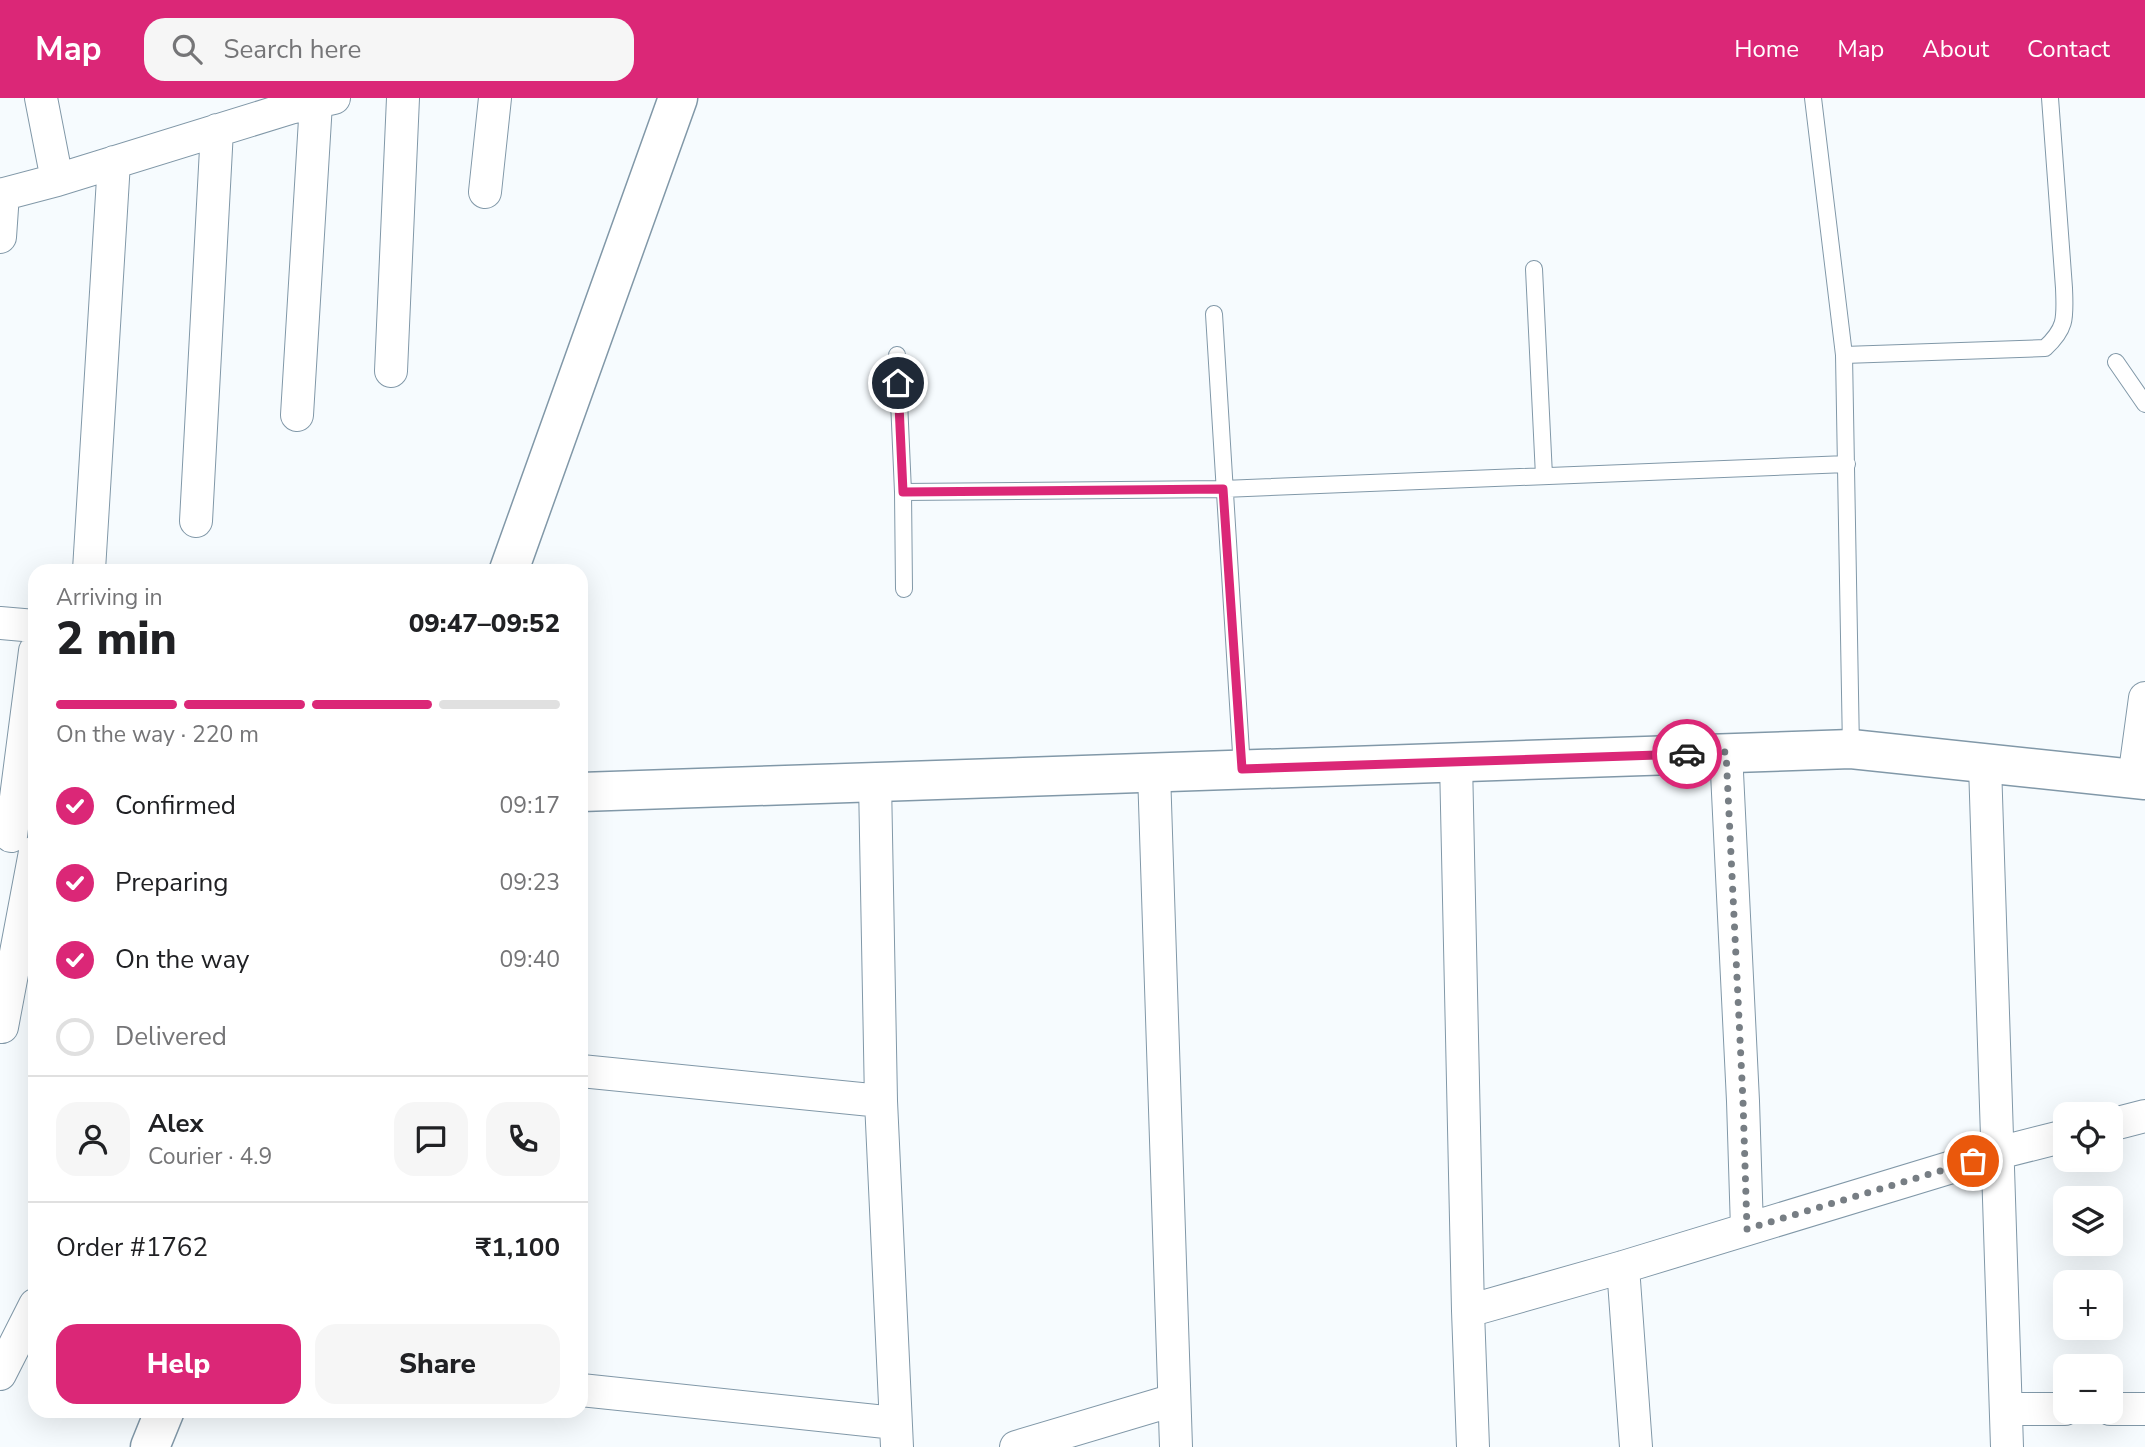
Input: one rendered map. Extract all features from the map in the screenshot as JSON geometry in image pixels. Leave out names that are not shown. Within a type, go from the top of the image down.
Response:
[{"type":"street","points":[[41,98],[57,180]]},
{"type":"street","points":[[391,371],[403,98]]},
{"type":"street","points":[[485,192],[495,98]]},
{"type":"street","points":[[511,564],[678,98]]},
{"type":"street","points":[[0,237],[1,195],[307,102],[297,415]]},
{"type":"street","points":[[197,521],[217,130]]},
{"type":"street","points":[[89,564],[114,162]]},
{"type":"street","points":[[0,623],[28,625]]},
{"type":"street","points":[[2,1027],[26,803],[10,758],[28,681]]},
{"type":"street","points":[[588,792],[1851,749],[2139,780],[2145,698]]},
{"type":"street","points":[[1726,752],[1743,1087],[1747,1229]]},
{"type":"street","points":[[1456,762],[1473,1447]]},
{"type":"street","points":[[1985,765],[2007,1447]]},
{"type":"street","points":[[1154,772],[1176,1447]]},
{"type":"street","points":[[588,1391],[896,1435],[881,1101],[875,782]]},
{"type":"street","points":[[588,1072],[881,1101]]},
{"type":"street","points":[[2123,1122],[2145,1116]]},
{"type":"street","points":[[1468,1311],[1623,1268],[1998,1153],[2053,1139]]},
{"type":"street","points":[[1623,1268],[1636,1447]]},
{"type":"street","points":[[0,1374],[28,1319]]},
{"type":"street","points":[[1016,1447],[1174,1400]]},
{"type":"street","points":[[2006,1409],[2053,1409]]},
{"type":"street","points":[[2123,1409],[2145,1409]]},
{"type":"street","points":[[150,1447],[162,1418]]},
{"type":"lane","points":[[1813,98],[1844,355],[1851,749]]},
{"type":"lane","points":[[1844,355],[2045,348],[2061,333],[2065,309],[2050,98]]},
{"type":"lane","points":[[1534,269],[1544,476]]},
{"type":"lane","points":[[1214,314],[1242,769]]},
{"type":"lane","points":[[897,355],[904,589]]},
{"type":"lane","points":[[2116,362],[2145,404]]},
{"type":"lane","points":[[903,492],[1223,489],[1847,464]]},
{"type":"way so far","points":[[1687,754],[1726,752],[1747,1229],[1973,1161]]},
{"type":"route","points":[[898,383],[903,492],[1223,489],[1242,769],[1687,754]]}]
